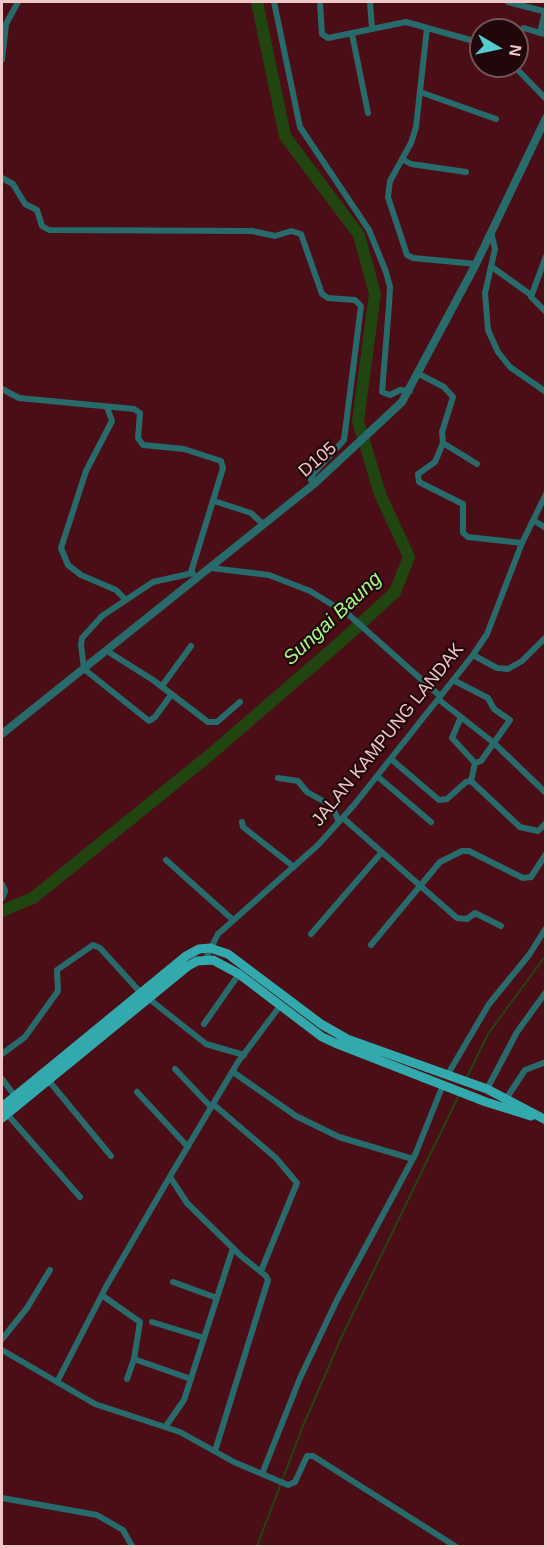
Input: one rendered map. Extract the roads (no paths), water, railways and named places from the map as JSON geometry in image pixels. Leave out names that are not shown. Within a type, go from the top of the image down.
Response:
[{"type":"main road","points":[[3,1113],[49,1081],[145,996],[186,956],[199,949],[210,948],[228,954],[333,1031],[484,1088],[544,1120]]},
{"type":"main road","points":[[3,1113],[15,1096],[145,996],[188,966],[205,960],[223,964],[239,974],[328,1040],[478,1099],[544,1120]]},
{"type":"street","points":[[2,60],[4,24],[18,2]]},
{"type":"street","points":[[274,2],[300,127],[369,230],[386,272],[390,287],[381,392],[390,395],[400,390],[410,391]]},
{"type":"street","points":[[320,2],[323,35],[328,38],[406,22],[469,40]]},
{"type":"street","points":[[370,2],[372,29]]},
{"type":"street","points":[[507,2],[544,11],[543,33]]},
{"type":"street","points":[[427,28],[416,127],[390,181],[388,197],[407,255],[476,264]]},
{"type":"street","points":[[352,34],[368,113]]},
{"type":"street","points":[[526,78],[546,99]]},
{"type":"street","points":[[420,92],[496,119]]},
{"type":"street","name":"D105","points":[[2,734],[314,484],[375,430],[410,391],[476,264],[546,118]]},
{"type":"street","points":[[402,159],[411,164],[466,172]]},
{"type":"street","points":[[2,178],[13,184],[25,204],[37,210],[42,226],[49,230],[252,231],[274,236],[291,231],[301,234],[322,294],[328,298],[355,300],[361,306],[345,438],[313,474],[311,480],[314,484]]},
{"type":"street","points":[[491,232],[495,249],[485,293],[485,315],[493,342],[510,366],[546,392]]},
{"type":"street","points":[[531,295],[546,256]]},
{"type":"street","points":[[492,267],[531,295],[532,300],[546,312]]},
{"type":"street","points":[[419,374],[444,387],[453,397],[442,432],[443,443],[435,462],[418,474],[419,482],[463,504],[465,536],[522,543]]},
{"type":"street","points":[[2,389],[17,398],[126,407],[139,411],[138,438],[143,445],[184,449],[221,461],[223,468],[191,572]]},
{"type":"street","points":[[107,407],[112,421],[86,471],[61,548],[68,565],[81,575],[116,590],[126,600]]},
{"type":"street","points":[[443,443],[477,464]]},
{"type":"street","name":"JALAN KAMPUNG LANDAK","points":[[205,960],[218,934],[232,919],[294,867],[341,820],[473,655],[487,634],[522,543],[546,494]]},
{"type":"street","points":[[214,501],[251,513],[263,524]]},
{"type":"street","points":[[533,520],[546,528]]},
{"type":"street","points":[[211,568],[269,575],[310,591],[349,615],[544,790]]},
{"type":"street","points":[[171,694],[156,717],[148,721],[84,669],[81,652],[82,638],[102,616],[153,582],[191,572],[202,575]]},
{"type":"street","points":[[473,655],[497,668],[513,667],[546,636]]},
{"type":"street","points":[[162,686],[191,646]]},
{"type":"street","points":[[107,651],[162,686],[208,722],[217,722],[240,702]]},
{"type":"street","points":[[453,680],[488,698],[494,709],[509,718],[509,723],[481,761],[475,763]]},
{"type":"street","points":[[461,717],[452,738],[475,763]]},
{"type":"street","points":[[391,759],[439,800],[447,799],[466,782],[471,781]]},
{"type":"street","points":[[471,781],[475,763]]},
{"type":"street","points":[[377,776],[431,822]]},
{"type":"street","points":[[278,778],[298,781],[307,792],[332,806],[341,820],[382,852],[456,918],[467,920],[475,913],[501,926]]},
{"type":"street","points":[[471,781],[511,816],[519,826],[538,831],[546,823]]},
{"type":"street","points":[[242,822],[243,827],[294,867]]},
{"type":"street","points":[[371,945],[440,862],[462,851],[469,851],[523,878],[531,877],[546,854]]},
{"type":"street","points":[[311,934],[382,852]]},
{"type":"street","points":[[166,860],[232,919]]},
{"type":"street","points":[[2,884],[5,891],[2,898]]},
{"type":"street","points":[[448,1074],[489,1004],[529,955],[546,928]]},
{"type":"street","points":[[2,1054],[25,1036],[58,990],[57,970],[93,945],[100,948],[145,996],[206,1044],[244,1055]]},
{"type":"street","points":[[204,1024],[239,974]]},
{"type":"street","points":[[484,1088],[517,1032],[546,992]]},
{"type":"street","points":[[57,1382],[103,1296],[212,1106],[244,1055],[280,1006]]},
{"type":"street","points":[[506,1100],[525,1070],[546,1062]]},
{"type":"street","points":[[175,1069],[212,1106],[276,1158],[297,1184],[261,1271]]},
{"type":"street","points":[[233,1072],[296,1116],[303,1117],[339,1137],[413,1159]]},
{"type":"street","points":[[2,1078],[15,1096]]},
{"type":"street","points":[[49,1081],[111,1156]]},
{"type":"street","points":[[265,1475],[300,1378],[332,1310],[413,1159],[443,1085]]},
{"type":"street","points":[[137,1092],[188,1147]]},
{"type":"street","points":[[3,1113],[80,1197]]},
{"type":"street","points":[[170,1177],[187,1203],[233,1248],[267,1276],[268,1282],[215,1451]]},
{"type":"street","points":[[166,1426],[180,1409],[233,1248]]},
{"type":"street","points":[[2,1339],[27,1308],[50,1270]]},
{"type":"street","points":[[173,1282],[217,1298]]},
{"type":"street","points":[[103,1296],[140,1322],[134,1359],[127,1379]]},
{"type":"street","points":[[152,1322],[204,1338]]},
{"type":"street","points":[[2,1350],[107,1409],[166,1426],[288,1485],[295,1482],[306,1456],[313,1456],[455,1546]]},
{"type":"street","points":[[134,1359],[191,1379]]},
{"type":"street","points":[[2,1498],[97,1515],[123,1530],[132,1546]]},
{"type":"waterway","name":"Sungai Baung","points":[[2,911],[33,898],[211,754],[344,639],[395,592],[409,557],[380,494],[358,421],[375,294],[359,235],[285,136],[257,2]]},
{"type":"waterway","points":[[466,1079],[488,1034],[546,955]]},
{"type":"waterway","points":[[257,1546],[303,1426],[342,1336],[459,1095]]}]
